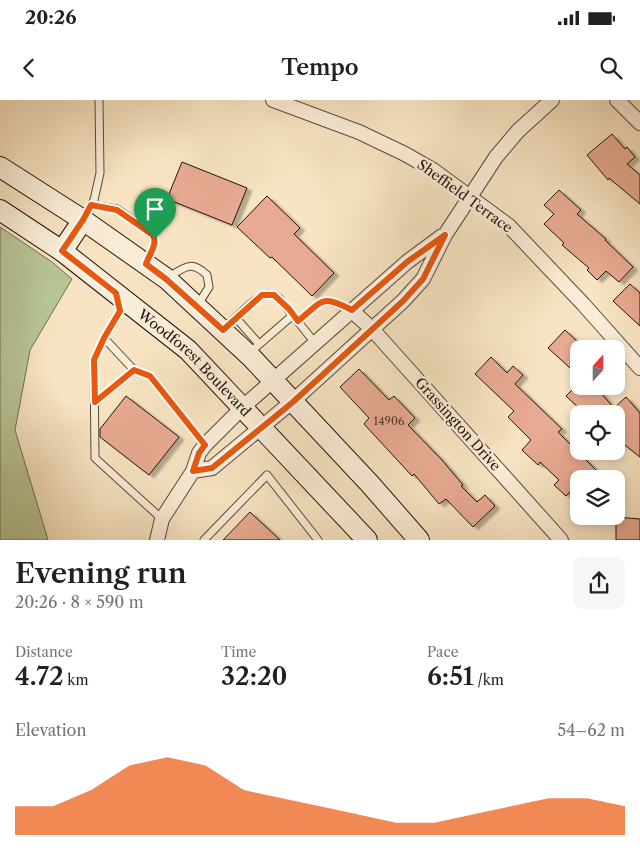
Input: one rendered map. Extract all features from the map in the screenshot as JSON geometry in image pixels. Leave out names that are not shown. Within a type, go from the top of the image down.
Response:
[{"type":"main road","points":[[0,168],[87,213],[197,306],[229,324],[253,349],[273,381],[419,540]]},
{"type":"main road","name":"Woodforest Boulevard","points":[[2,211],[62,251],[188,350],[262,427],[359,535]]},
{"type":"main road","points":[[62,251],[87,213]]},
{"type":"street","name":"Sheffield Terrace","points":[[273,100],[359,132],[405,154],[433,170],[470,197],[509,226],[584,304],[640,368]]},
{"type":"street","points":[[193,471],[212,468],[293,402],[403,301],[423,279],[445,235],[496,157],[552,100]]},
{"type":"street","points":[[617,100],[640,123]]},
{"type":"street","points":[[157,540],[162,519],[177,493],[193,471],[199,453],[205,445],[243,407],[352,310],[407,262],[445,235]]},
{"type":"street","name":"Grassington Drive","points":[[352,310],[372,329],[561,540]]},
{"type":"lane","points":[[87,213],[94,200],[100,173],[100,100]]},
{"type":"lane","points":[[87,213],[117,210],[153,235],[155,239],[154,244],[146,264]]},
{"type":"lane","points":[[166,279],[186,266],[203,271],[207,275],[209,287],[197,306]]},
{"type":"lane","points":[[116,293],[120,311],[94,360],[95,458],[162,519]]},
{"type":"lane","points":[[229,324],[259,297],[269,294],[274,295],[279,298],[315,343]]},
{"type":"lane","points":[[253,349],[322,302],[328,300],[335,301],[352,310]]},
{"type":"lane","points":[[104,338],[134,370],[150,376],[205,445]]},
{"type":"lane","points":[[95,402],[134,370]]},
{"type":"lane","points":[[204,540],[267,475],[318,540]]},
{"type":"green space","points":[[0,227],[52,262],[72,279],[30,350],[15,430],[48,540],[0,540]]},
{"type":"building","points":[[612,134],[635,157],[627,164],[640,175],[640,204],[609,178],[608,180],[587,155]]},
{"type":"building","points":[[182,162],[247,188],[232,225],[167,199]]},
{"type":"building","points":[[559,190],[581,210],[577,214],[606,239],[633,267],[619,282],[606,271],[597,280],[587,270],[589,268],[562,245],[564,243],[544,224],[554,214],[544,205]]},
{"type":"building","points":[[267,196],[300,228],[294,234],[334,273],[312,296],[272,257],[270,258],[237,227]]},
{"type":"building","points":[[630,284],[640,293],[640,326],[613,301]]},
{"type":"building","points":[[565,330],[576,340],[570,340],[570,368],[548,348]]},
{"type":"building","points":[[491,357],[507,373],[513,366],[523,375],[515,384],[562,429],[558,432],[570,444],[570,460],[586,460],[596,470],[570,470],[570,492],[566,496],[554,485],[559,480],[540,462],[538,465],[522,450],[531,440],[508,417],[514,411],[475,374]]},
{"type":"building","points":[[359,369],[389,400],[394,396],[415,418],[408,425],[441,459],[463,485],[461,486],[477,502],[485,495],[495,506],[473,527],[446,499],[439,504],[414,474],[412,476],[364,424],[369,418],[340,387]]},
{"type":"building","points":[[570,392],[570,395],[603,395],[611,405],[576,405],[566,396]]},
{"type":"building","points":[[126,396],[179,437],[149,475],[100,437],[100,429]]},
{"type":"building","points":[[626,397],[640,413],[640,457],[625,445],[625,405],[617,405]]},
{"type":"building","points":[[250,512],[280,540],[223,540]]},
{"type":"building","points":[[625,518],[640,519],[640,540],[616,540],[616,525],[625,525]]},
{"type":"route","points":[[91,205],[117,210],[153,235],[155,239],[146,264],[166,279],[223,330],[262,295],[269,294],[279,298],[298,321],[322,302],[328,300],[335,301],[352,310],[407,262],[445,235],[423,279],[403,301],[293,402],[212,468],[193,471],[199,453],[205,445],[150,376],[134,370],[95,402],[94,360],[120,311],[116,293],[62,251],[91,205]]}]
